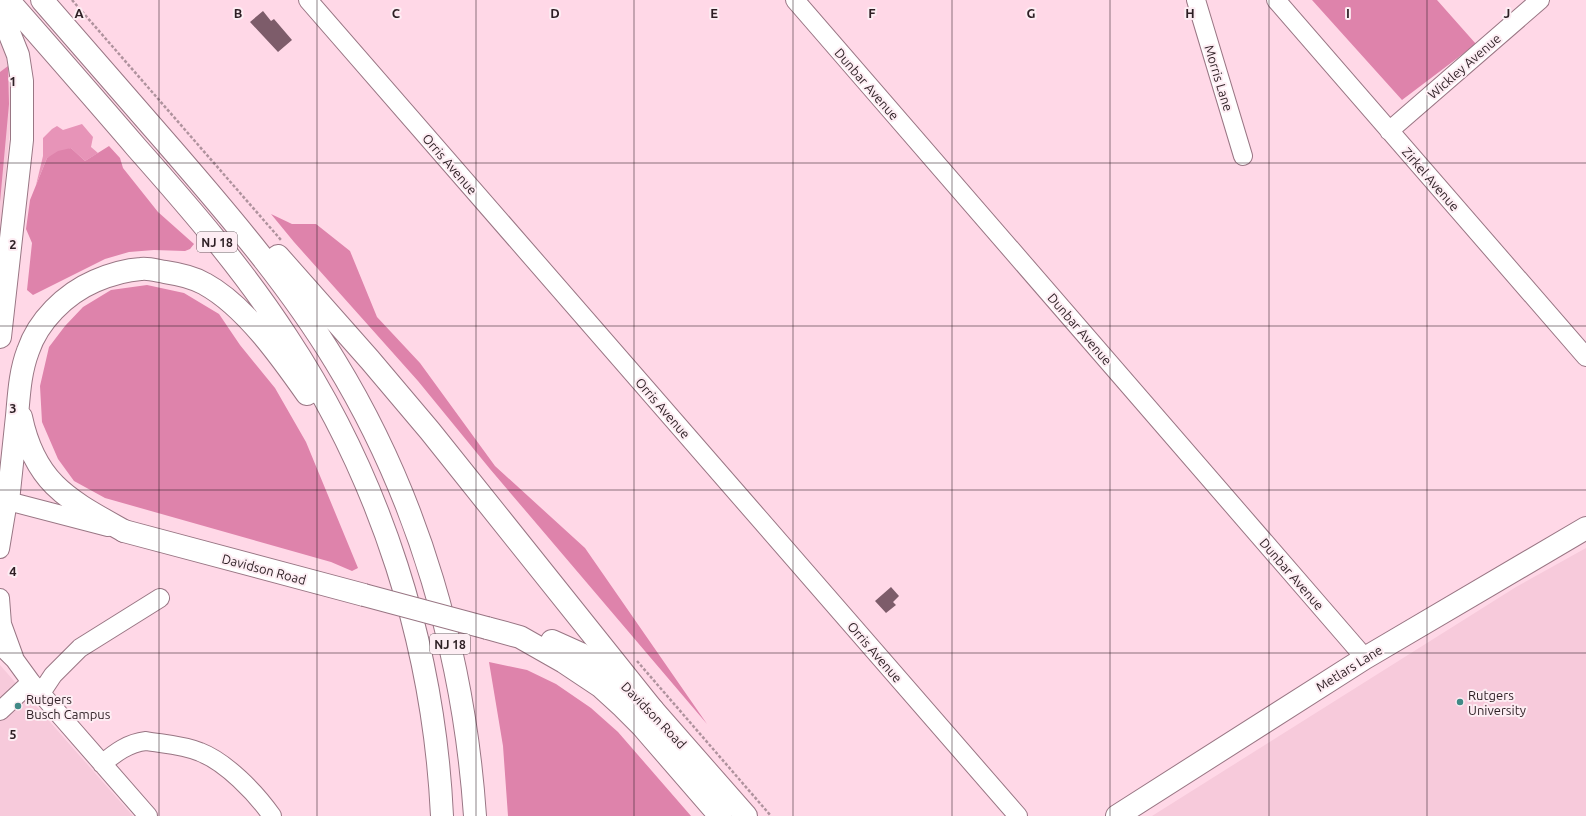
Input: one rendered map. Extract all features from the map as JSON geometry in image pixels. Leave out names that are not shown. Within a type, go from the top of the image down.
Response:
[{"type":"main road","name":"NJ 18","points":[[8,0],[194,212],[246,278],[288,338],[326,400],[355,459],[379,516],[393,554],[418,641],[430,702],[439,769],[442,816]]},
{"type":"main road","name":"NJ 18","points":[[42,0],[231,219],[266,262],[304,314],[332,356],[364,412],[396,480],[416,529],[445,621],[463,706],[475,816]]},
{"type":"main road","points":[[0,13],[18,55],[22,81],[22,140],[0,337]]},
{"type":"main road","points":[[110,78],[206,174],[370,360],[430,431],[653,710]]},
{"type":"main road","points":[[4,500],[21,375],[28,350],[39,328],[60,303],[84,286],[110,275],[142,268],[190,277],[205,283],[235,305],[263,336],[317,408],[379,516]]},
{"type":"main road","points":[[18,402],[24,432],[33,455],[44,474],[64,495],[124,531]]},
{"type":"main road","name":"Metlars Lane","points":[[1117,816],[1365,658],[1586,528]]},
{"type":"main road","name":"Davidson Road","points":[[124,531],[520,638],[564,662],[600,686],[642,726],[720,816]]},
{"type":"main road","name":"Davidson Road","points":[[520,638],[544,638],[581,654],[610,672],[653,710],[746,816]]},
{"type":"street","name":"Orris Avenue","points":[[308,0],[1018,816]]},
{"type":"street","name":"Dunbar Avenue","points":[[794,0],[1365,658]]},
{"type":"street","name":"Morris Lane","points":[[1196,0],[1243,156]]},
{"type":"street","name":"Zirkel Avenue","points":[[1276,0],[1586,357]]},
{"type":"street","name":"Wickley Avenue","points":[[1389,131],[1540,0]]},
{"type":"street","name":"Davidson Road","points":[[4,500],[124,531]]},
{"type":"street","points":[[0,549],[4,500]]},
{"type":"street","points":[[0,598],[2,624],[15,660]]},
{"type":"street","points":[[0,711],[36,688],[53,675],[80,648],[160,598]]},
{"type":"street","points":[[0,645],[15,660],[36,688],[148,816]]},
{"type":"street","points":[[102,764],[115,753],[138,742],[146,741],[195,750],[210,756],[238,778],[253,792],[272,816]]},
{"type":"shaded area","points":[[1312,0],[1437,0],[1476,44],[1402,100]]},
{"type":"shaded area","points":[[0,32],[12,74],[12,106],[0,235]]},
{"type":"shaded area","points":[[8,66],[9,104],[0,202],[0,72]]},
{"type":"shaded area","points":[[82,124],[93,137],[91,147],[98,153],[85,161],[71,148],[47,158],[36,185],[43,156],[43,138],[57,126],[63,130]]},
{"type":"shaded area","points":[[109,146],[120,158],[123,168],[158,212],[194,244],[190,249],[185,251],[154,250],[129,252],[105,259],[33,295],[27,290],[32,243],[26,229],[30,200],[47,158],[58,151],[71,148],[85,161]]},
{"type":"shaded area","points":[[271,214],[292,224],[316,224],[350,251],[377,317],[420,363],[495,466],[585,548],[707,724],[490,469],[418,381],[294,242]]},
{"type":"shaded area","points":[[147,285],[184,293],[219,314],[240,345],[275,388],[306,442],[358,568],[352,571],[331,562],[105,498],[74,481],[58,459],[42,422],[40,386],[49,347],[65,326],[83,307],[111,290]]},
{"type":"shaded area","name":"Rutgers University","points":[[1586,548],[1586,816],[1152,816],[1516,587]]},
{"type":"shaded area","points":[[489,662],[527,670],[556,684],[591,708],[618,732],[691,816],[508,816],[503,746]]},
{"type":"shaded area","name":"Rutgers Busch Campus","points":[[0,665],[72,747],[133,816],[0,816]]},
{"type":"building","points":[[263,11],[271,21],[274,19],[292,40],[278,52],[250,22]]},
{"type":"building","points":[[891,587],[899,596],[893,602],[896,605],[886,613],[875,601]]},
{"type":"place","name":"Rutgers University","points":[[1460,702]]},
{"type":"place","name":"Rutgers Busch Campus","points":[[18,706]]}]
